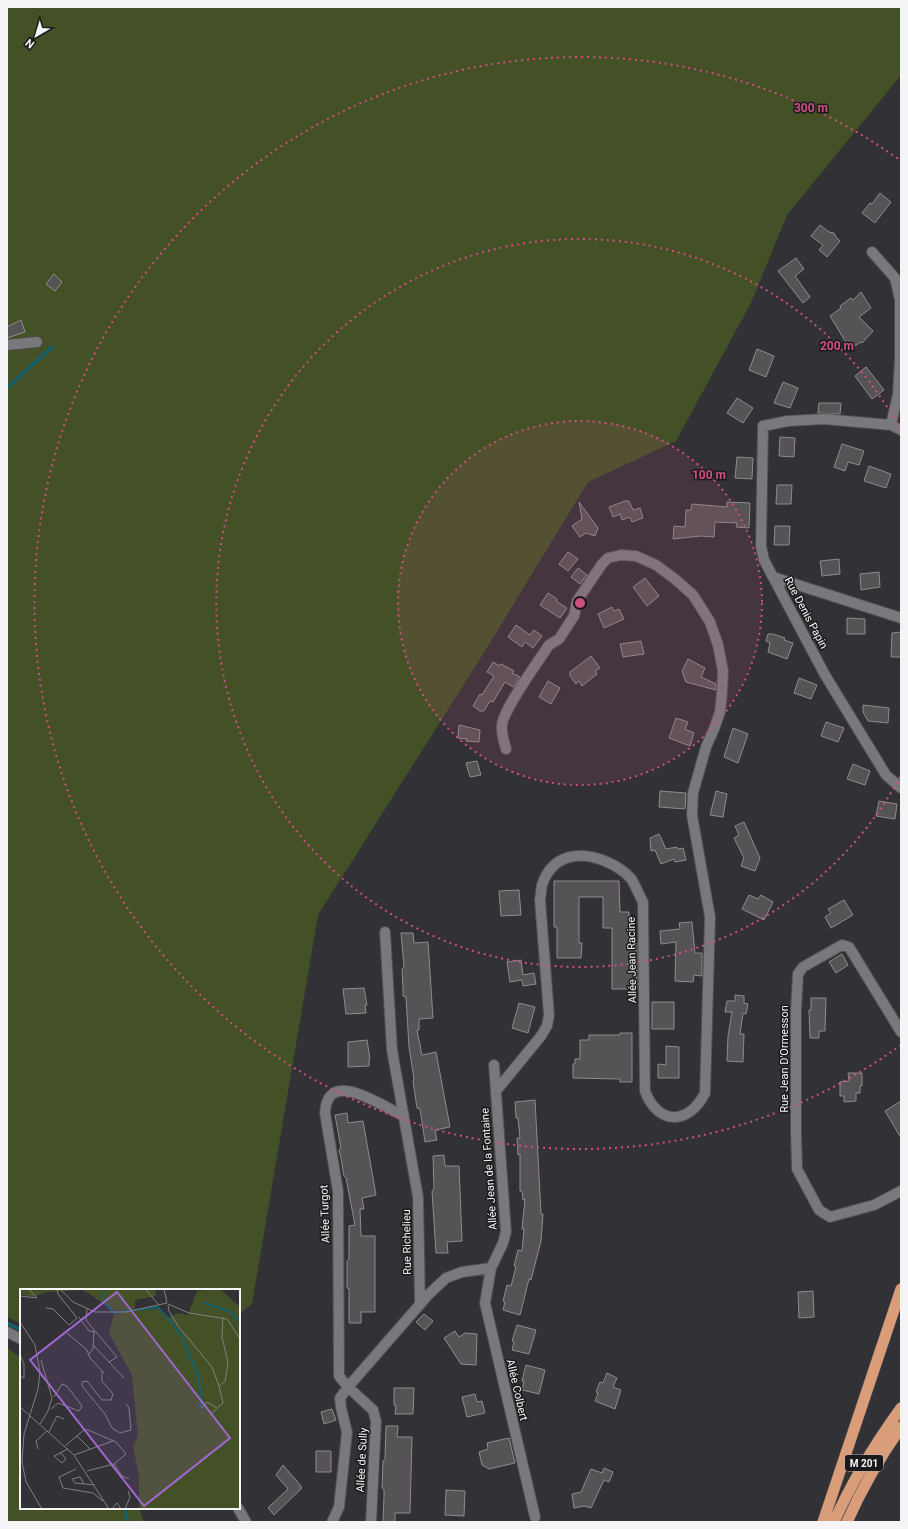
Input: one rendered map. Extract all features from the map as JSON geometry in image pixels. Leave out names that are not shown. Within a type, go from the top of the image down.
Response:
[{"type":"highway","points":[[823,1522],[901,1289]]},
{"type":"highway","name":"M 201","points":[[834,1522],[844,1498],[877,1442],[901,1408]]},
{"type":"highway","name":"M 201","points":[[847,1522],[880,1458],[901,1427]]},
{"type":"street","points":[[872,252],[895,278],[900,300],[900,358],[898,394],[891,425],[901,430]]},
{"type":"street","points":[[7,345],[37,342]]},
{"type":"street","name":"Rue Denis Papin","points":[[891,425],[824,419],[788,421],[763,426],[761,546],[764,560],[825,675],[886,775],[901,788]]},
{"type":"street","name":"Allée Jean Racine","points":[[496,1091],[542,1036],[547,1026],[549,1015],[540,900],[542,885],[549,872],[560,861],[571,856],[585,855],[614,864],[631,879],[643,902],[645,1091],[649,1101],[659,1111],[672,1117],[680,1117],[689,1114],[696,1108],[705,1093],[710,917],[692,815],[693,793],[706,747],[720,712],[723,671],[718,645],[710,622],[693,595],[656,565],[636,556],[621,555],[608,558],[602,564],[577,601],[574,616],[567,627],[559,639],[549,645],[507,710],[502,724],[502,734],[506,749]]},
{"type":"street","points":[[773,577],[901,618]]},
{"type":"street","name":"Rue Richelieu","points":[[385,932],[392,1050],[418,1197],[420,1304]]},
{"type":"street","name":"Rue Jean D'Ormesson","points":[[901,1032],[849,947],[842,945],[803,967],[798,974],[796,1011],[797,1169],[819,1210],[830,1217],[874,1205],[901,1191]]},
{"type":"street","name":"Allée Jean de la Fontaine","points":[[491,1268],[503,1243],[506,1232],[494,1065]]},
{"type":"street","name":"Allée Turgot","points":[[348,1387],[339,1376],[338,1191],[325,1113],[325,1103],[333,1093],[339,1090],[345,1090],[376,1101],[404,1116]]},
{"type":"street","points":[[332,1522],[339,1507],[347,1432],[340,1398],[420,1304],[446,1278],[462,1272],[491,1268]]},
{"type":"street","name":"Allée Colbert","points":[[491,1268],[485,1303],[535,1517]]},
{"type":"street","points":[[7,1332],[20,1338]]},
{"type":"street","name":"Allée de Sully","points":[[348,1387],[373,1410],[376,1416],[371,1522]]},
{"type":"street","points":[[239,1509],[246,1522]]},
{"type":"green space","points":[[7,7],[901,7],[901,75],[787,215],[751,303],[676,441],[588,482],[485,651],[318,915],[252,1304],[240,1313],[240,1289],[20,1289],[20,1324],[7,1317]]},
{"type":"green space","points":[[7,1348],[20,1357],[20,1509],[139,1509],[144,1522],[7,1522]]},
{"type":"building","points":[[880,193],[891,202],[875,223],[862,213],[870,203],[872,204]]},
{"type":"building","points":[[820,225],[829,232],[834,233],[840,241],[827,257],[819,250],[823,245],[811,236]]},
{"type":"building","points":[[796,258],[804,269],[795,276],[810,297],[803,303],[778,271]]},
{"type":"building","points":[[54,274],[62,282],[55,291],[46,284]]},
{"type":"building","points":[[861,292],[871,308],[859,317],[873,331],[862,343],[861,342],[850,349],[830,316],[841,308],[840,306],[851,298],[853,300]]},
{"type":"building","points":[[21,320],[25,332],[7,338],[7,327]]},
{"type":"building","points":[[757,349],[774,356],[766,377],[749,370]]},
{"type":"building","points":[[866,367],[884,390],[872,399],[855,376]]},
{"type":"building","points":[[783,382],[798,388],[790,408],[774,403]]},
{"type":"building","points":[[737,398],[753,408],[743,423],[727,413]]},
{"type":"building","points":[[819,403],[841,403],[840,414],[818,413]]},
{"type":"building","points":[[780,437],[795,438],[794,457],[779,456]]},
{"type":"building","points":[[842,444],[864,451],[859,465],[848,462],[845,471],[834,467]]},
{"type":"building","points":[[737,457],[753,458],[752,479],[735,478]]},
{"type":"building","points":[[869,466],[891,474],[886,488],[864,481]]},
{"type":"building","points":[[777,485],[792,485],[791,504],[776,504]]},
{"type":"building","points":[[629,501],[633,510],[640,508],[643,518],[632,522],[630,517],[622,520],[620,514],[613,517],[609,507]]},
{"type":"building","points":[[579,502],[598,528],[595,536],[586,533],[580,537],[572,526],[582,519]]},
{"type":"building","points":[[727,502],[750,503],[749,528],[736,527],[737,523],[715,522],[714,537],[701,536],[673,539],[674,526],[685,527],[686,510],[691,510],[692,504],[727,507]]},
{"type":"building","points":[[775,526],[790,526],[789,545],[774,545]]},
{"type":"building","points":[[568,552],[578,559],[568,571],[559,564]]},
{"type":"building","points":[[839,559],[840,574],[822,576],[820,561]]},
{"type":"building","points":[[578,568],[587,575],[580,584],[571,577]]},
{"type":"building","points":[[879,572],[880,587],[861,590],[860,574]]},
{"type":"building","points":[[645,578],[659,596],[647,606],[633,587]]},
{"type":"building","points":[[548,593],[557,599],[556,601],[567,608],[560,618],[540,605]]},
{"type":"building","points":[[612,607],[614,611],[619,609],[624,619],[604,628],[598,614]]},
{"type":"building","points":[[847,618],[865,619],[865,634],[847,634]]},
{"type":"building","points":[[516,625],[530,635],[534,630],[542,636],[533,648],[525,642],[522,647],[508,637]]},
{"type":"building","points":[[901,632],[901,657],[891,657],[892,633]]},
{"type":"building","points":[[768,634],[785,638],[784,640],[793,643],[787,659],[768,652],[770,643],[766,641]]},
{"type":"building","points":[[641,641],[644,654],[623,657],[620,644]]},
{"type":"building","points":[[591,656],[600,668],[595,671],[597,674],[582,686],[579,681],[576,684],[570,676],[570,672]]},
{"type":"building","points":[[688,659],[705,668],[701,677],[716,684],[716,690],[686,682],[682,671]]},
{"type":"building","points":[[493,662],[500,666],[501,664],[514,671],[512,673],[520,677],[513,687],[505,682],[493,702],[490,701],[484,711],[480,711],[473,706],[494,676],[487,672]]},
{"type":"building","points":[[799,678],[817,685],[811,699],[794,693]]},
{"type":"building","points":[[548,681],[560,688],[551,704],[539,697]]},
{"type":"building","points":[[863,705],[889,708],[888,723],[868,721],[863,712]]},
{"type":"building","points":[[676,718],[688,722],[685,729],[694,733],[690,746],[669,738]]},
{"type":"building","points":[[826,722],[844,728],[838,742],[821,736]]},
{"type":"building","points":[[459,725],[480,730],[479,742],[466,741],[467,739],[458,738]]},
{"type":"building","points":[[733,728],[748,734],[738,763],[724,757]]},
{"type":"building","points":[[477,761],[481,775],[470,777],[466,763]]},
{"type":"building","points":[[853,764],[870,771],[865,785],[847,779]]},
{"type":"building","points":[[660,791],[686,793],[685,809],[659,807]]},
{"type":"building","points":[[716,791],[727,794],[723,817],[710,815]]},
{"type":"building","points":[[879,801],[897,804],[895,819],[876,816]]},
{"type":"building","points":[[744,822],[760,858],[755,871],[741,866],[744,858],[734,838],[739,835],[735,826]]},
{"type":"building","points":[[659,834],[666,849],[677,847],[678,849],[683,848],[686,860],[675,862],[674,859],[661,864],[655,850],[651,851],[650,838]]},
{"type":"building","points":[[554,881],[619,881],[620,912],[629,912],[629,943],[637,943],[637,989],[612,989],[612,928],[603,928],[603,897],[579,897],[579,943],[582,943],[581,958],[557,958],[557,927],[554,927]]},
{"type":"building","points":[[519,890],[521,915],[501,916],[499,891]]},
{"type":"building","points":[[749,895],[758,899],[761,895],[773,902],[764,920],[742,909]]},
{"type":"building","points":[[844,900],[853,915],[831,928],[825,917],[831,913],[828,909]]},
{"type":"building","points":[[692,922],[695,953],[702,953],[702,976],[694,975],[693,982],[675,981],[676,942],[661,944],[660,931],[680,929],[679,923]]},
{"type":"building","points":[[401,933],[413,933],[414,943],[428,942],[433,1018],[419,1019],[419,1030],[417,1030],[422,1055],[436,1052],[450,1127],[435,1130],[437,1140],[425,1142],[420,1109],[417,1108],[409,1047],[406,997],[403,996],[402,969],[404,967]]},
{"type":"building","points":[[842,954],[848,965],[836,973],[829,962]]},
{"type":"building","points":[[521,960],[523,975],[534,973],[536,984],[523,986],[522,980],[510,982],[507,962]]},
{"type":"building","points":[[364,988],[367,1005],[365,1005],[366,1013],[346,1014],[343,989]]},
{"type":"building","points":[[735,995],[744,996],[744,1003],[748,1004],[746,1014],[743,1013],[740,1034],[744,1034],[743,1062],[727,1061],[728,1036],[732,1012],[725,1012],[727,1001],[735,1001]]},
{"type":"building","points":[[811,998],[826,998],[825,1031],[819,1031],[819,1038],[810,1038],[809,1010],[811,1010]]},
{"type":"building","points":[[652,1002],[674,1002],[674,1029],[652,1029]]},
{"type":"building","points":[[519,1003],[535,1007],[528,1033],[512,1028]]},
{"type":"building","points":[[620,1033],[632,1033],[632,1082],[620,1082],[620,1079],[573,1078],[573,1064],[575,1064],[575,1059],[580,1059],[580,1040],[589,1040],[589,1035],[620,1035]]},
{"type":"building","points":[[367,1040],[370,1059],[369,1066],[348,1067],[348,1042]]},
{"type":"building","points":[[666,1046],[679,1047],[679,1078],[658,1078],[658,1064],[666,1065]]},
{"type":"building","points":[[848,1073],[862,1073],[862,1086],[860,1086],[860,1093],[856,1093],[856,1101],[844,1102],[844,1096],[840,1096],[840,1082],[849,1081]]},
{"type":"building","points":[[535,1100],[541,1214],[543,1214],[541,1241],[520,1315],[503,1310],[505,1302],[503,1301],[507,1285],[511,1286],[516,1267],[514,1266],[518,1250],[522,1251],[524,1229],[522,1229],[525,1199],[523,1200],[522,1191],[520,1191],[520,1154],[518,1155],[517,1138],[520,1138],[518,1118],[516,1118],[515,1102]]},
{"type":"building","points":[[901,1101],[901,1138],[885,1111]]},
{"type":"building","points":[[347,1113],[348,1123],[363,1121],[376,1195],[362,1198],[364,1209],[360,1209],[361,1236],[375,1236],[375,1312],[361,1312],[361,1323],[349,1323],[347,1261],[349,1259],[349,1226],[355,1225],[339,1150],[341,1148],[335,1115]]},
{"type":"building","points":[[444,1155],[445,1166],[459,1166],[462,1241],[447,1242],[448,1253],[436,1253],[432,1191],[434,1189],[433,1156]]},
{"type":"building","points":[[813,1291],[814,1317],[799,1318],[798,1292]]},
{"type":"building","points":[[424,1314],[433,1321],[425,1330],[416,1322]]},
{"type":"building","points":[[517,1325],[536,1330],[529,1354],[512,1350],[514,1342],[512,1341]]},
{"type":"building","points":[[455,1331],[459,1337],[465,1333],[477,1334],[476,1365],[461,1364],[444,1338]]},
{"type":"building","points":[[526,1365],[545,1370],[539,1394],[522,1390],[524,1381],[522,1381]]},
{"type":"building","points":[[607,1373],[617,1378],[613,1387],[621,1390],[615,1409],[595,1401],[598,1393],[596,1392],[600,1382],[603,1383]]},
{"type":"building","points":[[394,1388],[414,1388],[413,1414],[395,1414],[396,1405],[394,1405]]},
{"type":"building","points":[[475,1394],[477,1402],[482,1401],[485,1413],[467,1417],[462,1397]]},
{"type":"building","points":[[332,1409],[336,1420],[324,1424],[321,1412]]},
{"type":"building","points":[[386,1426],[398,1426],[397,1437],[412,1437],[410,1513],[395,1513],[395,1522],[383,1522],[384,1490],[382,1488]]},
{"type":"building","points":[[509,1438],[515,1463],[489,1469],[482,1465],[479,1452],[488,1449],[487,1443]]},
{"type":"building","points":[[316,1451],[331,1451],[331,1472],[316,1472]]},
{"type":"building","points":[[283,1465],[301,1486],[301,1489],[274,1515],[268,1508],[288,1489],[276,1475]]},
{"type":"building","points":[[604,1468],[613,1472],[609,1482],[604,1480],[591,1508],[584,1506],[574,1508],[572,1494],[581,1492],[591,1469],[602,1473]]},
{"type":"building","points":[[446,1490],[465,1491],[464,1516],[445,1515]]},
{"type":"waterway","points":[[7,388],[52,347]]},
{"type":"waterway","points":[[7,1323],[20,1330]]},
{"type":"waterway","points":[[126,1509],[127,1522]]}]
